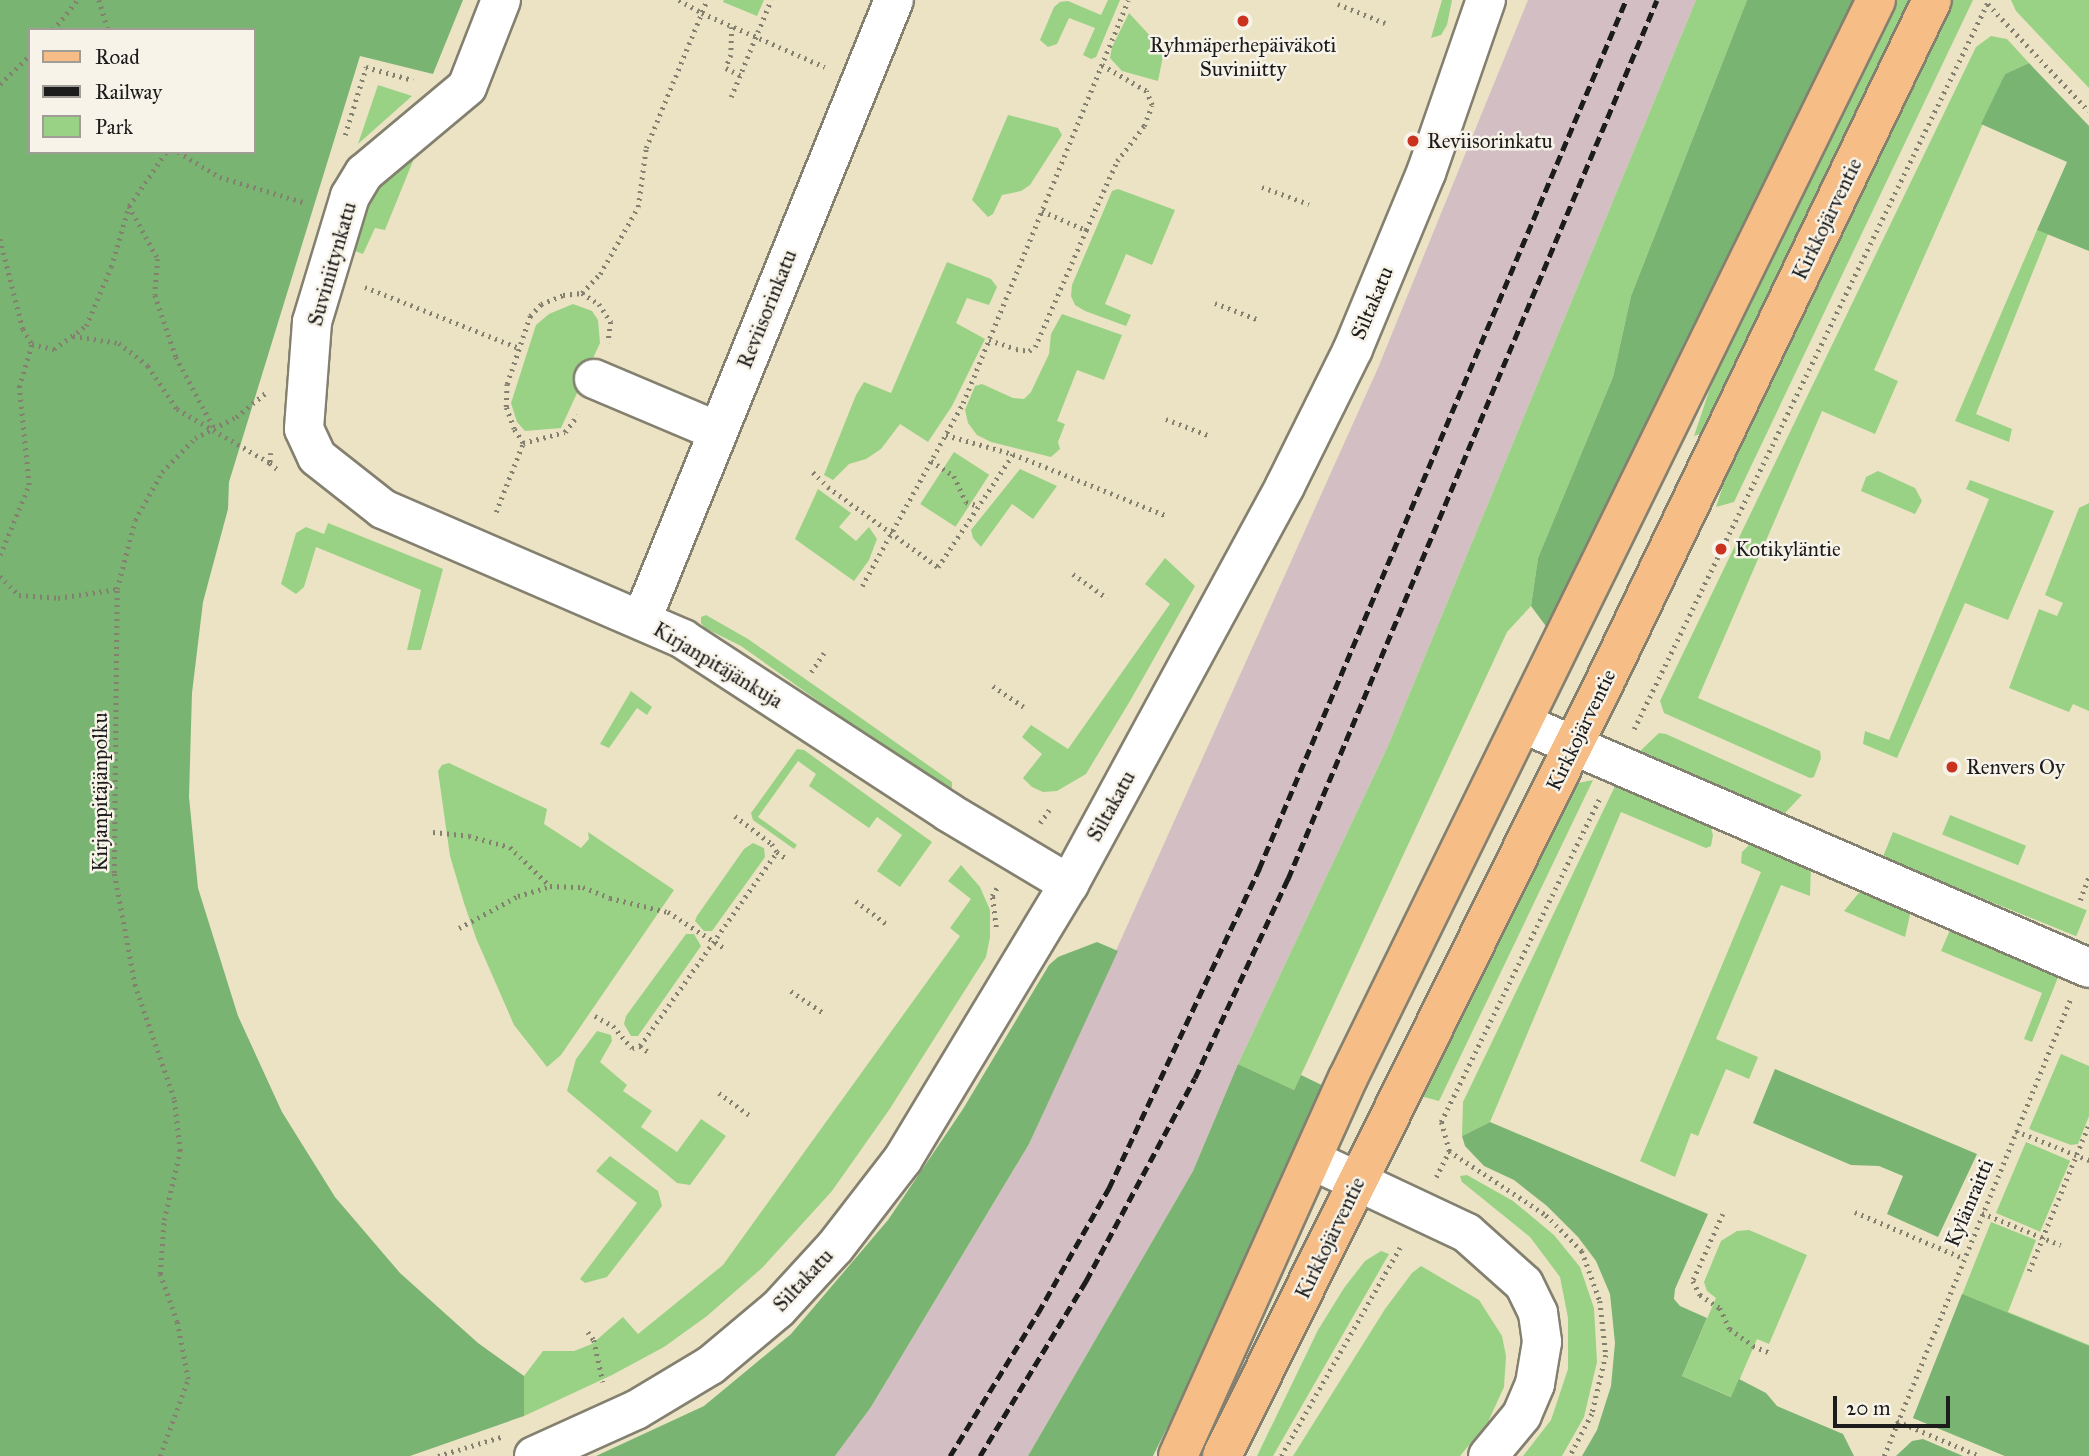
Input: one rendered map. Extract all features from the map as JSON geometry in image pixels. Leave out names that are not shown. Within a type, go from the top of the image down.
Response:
[{"type":"main road","points":[[1178,1456],[1348,1078],[1524,724],[1876,0]]},
{"type":"main road","name":"Kirkkojärventie","points":[[1222,1456],[1574,744],[1932,0]]},
{"type":"street","name":"Suviniitynkatu","points":[[317,457],[304,429],[312,322],[357,181],[467,87],[501,0]]},
{"type":"street","name":"Reviisorinkatu","points":[[642,620],[894,0]]},
{"type":"street","name":"Siltakatu","points":[[519,1446],[636,1410],[711,1365],[778,1308],[835,1247],[903,1159],[1069,884],[1285,486],[1353,349],[1426,173],[1486,0]]},
{"type":"street","points":[[594,379],[718,430]]},
{"type":"street","name":"Kirjanpitäjänkuja","points":[[317,457],[383,509],[683,639],[948,812],[1069,884]]},
{"type":"street","points":[[1524,724],[2087,966]]},
{"type":"street","points":[[1312,1160],[1467,1233],[1524,1284],[1538,1313],[1542,1342],[1535,1384],[1521,1415],[1488,1456]]},
{"type":"path","points":[[55,28],[77,0]]},
{"type":"path","points":[[99,0],[107,28]]},
{"type":"path","points":[[679,0],[702,13],[860,82]]},
{"type":"path","points":[[496,512],[523,443],[514,429],[506,407],[507,384],[530,316],[541,304],[563,295],[582,293],[600,275],[638,207],[646,148],[707,0]]},
{"type":"path","points":[[731,96],[771,0]]},
{"type":"path","points":[[862,586],[946,435],[989,340],[1128,0]]},
{"type":"path","points":[[1651,692],[1989,2],[2089,111]]},
{"type":"path","points":[[1338,4],[1385,23]]},
{"type":"path","points":[[732,26],[731,55],[726,68],[740,75]]},
{"type":"path","points":[[0,84],[28,57]]},
{"type":"path","points":[[989,340],[1029,351],[1035,347],[1117,161],[1144,126],[1152,105],[1146,91],[1101,65]]},
{"type":"path","points":[[341,146],[366,67],[416,81]]},
{"type":"path","points":[[0,239],[23,329],[32,344],[54,349],[86,326],[111,267],[129,206],[165,154]]},
{"type":"path","points":[[181,154],[220,177],[313,205]]},
{"type":"path","points":[[1262,187],[1309,204]]},
{"type":"path","points":[[129,206],[158,259],[155,295],[176,357],[215,429]]},
{"type":"path","points":[[1042,211],[1086,230]]},
{"type":"path","points":[[365,287],[519,348]]},
{"type":"path","points":[[1214,303],[1259,320]]},
{"type":"path","points":[[72,336],[119,343],[148,366],[177,409],[270,463]]},
{"type":"path","points":[[0,555],[29,485],[19,387],[32,344]]},
{"type":"path","name":"Kirjanpitäjänpolku","points":[[160,1456],[187,1379],[177,1322],[160,1274],[164,1220],[180,1152],[174,1099],[135,986],[114,873],[117,589],[135,520],[162,472],[195,438],[236,417],[275,385]]},
{"type":"path","points":[[1166,419],[1210,436]]},
{"type":"path","points":[[946,435],[1013,454],[1167,516]]},
{"type":"path","points":[[813,472],[938,568],[1013,454]]},
{"type":"path","points":[[932,461],[954,476],[966,502],[979,506]]},
{"type":"path","points":[[1073,574],[1107,598]]},
{"type":"path","points":[[0,576],[19,595],[58,598],[117,589]]},
{"type":"path","points":[[811,672],[824,653]]},
{"type":"path","points":[[993,686],[1024,707]]},
{"type":"path","points":[[1281,1456],[1392,1265],[1449,1151],[1441,1122],[1616,763]]},
{"type":"path","points":[[735,816],[787,859]]},
{"type":"path","points":[[433,832],[469,836],[510,847],[550,886]]},
{"type":"path","points":[[595,1016],[613,1027],[632,1048],[640,1046],[777,852]]},
{"type":"path","points":[[2080,900],[2089,877]]},
{"type":"path","points":[[459,928],[518,896],[550,886],[583,887],[610,898],[668,912],[724,948]]},
{"type":"path","points":[[992,896],[996,933]]},
{"type":"path","points":[[856,901],[888,925]]},
{"type":"path","name":"Kylänraitti","points":[[1884,1456],[1963,1258],[2087,966]]},
{"type":"path","points":[[791,991],[824,1013]]},
{"type":"path","points":[[640,1046],[650,1053]]},
{"type":"path","points":[[719,1093],[749,1115]]},
{"type":"path","points":[[2029,1271],[2089,1124]]},
{"type":"path","points":[[2016,1131],[2089,1160]]},
{"type":"path","points":[[1855,1212],[1963,1258]]},
{"type":"path","points":[[1982,1213],[2061,1245]]},
{"type":"path","points":[[1723,1214],[1693,1281],[1700,1294],[1720,1308],[1730,1329],[1753,1346],[1771,1353]]},
{"type":"path","points":[[588,1332],[594,1340],[607,1393]]},
{"type":"path","points":[[1897,1422],[1980,1456]]},
{"type":"path","points":[[439,1456],[519,1446]]},
{"type":"shaded area","points":[[1528,0],[1696,0],[1388,746],[1238,1064],[1193,1171],[1028,1456],[835,1456],[871,1407],[1029,1144],[1378,368]]},
{"type":"green space","points":[[0,0],[463,0],[433,74],[360,56],[229,482],[228,509],[203,602],[192,693],[189,797],[198,888],[238,1016],[282,1112],[335,1197],[400,1273],[478,1343],[524,1376],[524,1416],[410,1456],[0,1456]]},
{"type":"green space","points":[[764,0],[757,16],[723,2]]},
{"type":"green space","points":[[1108,0],[1120,0],[1096,57],[1091,59],[1083,55],[1095,28],[1069,18],[1057,44],[1048,47],[1040,40],[1054,7],[1060,2],[1068,1],[1101,15]]},
{"type":"green space","points":[[1442,0],[1452,0],[1447,25],[1441,35],[1431,38]]},
{"type":"green space","points":[[1696,0],[1747,0],[1631,296],[1613,377],[1538,558],[1531,606],[1507,632],[1294,1090],[1238,1064],[1388,746]]},
{"type":"green space","points":[[1747,0],[1861,0],[1551,633],[1531,606],[1538,558],[1613,377],[1631,296]]},
{"type":"green space","points":[[1893,0],[1916,0],[1708,431],[1694,436],[1710,388],[1741,315]]},
{"type":"green space","points":[[1948,0],[1973,0],[1734,502],[1716,507],[1742,428]]},
{"type":"green space","points":[[2011,0],[2089,0],[2089,88],[2016,11]]},
{"type":"green space","points":[[1129,13],[1164,51],[1158,81],[1122,71],[1110,58],[1112,47]]},
{"type":"green space","points":[[1991,36],[2007,39],[2029,63],[2005,74],[1874,370],[1898,381],[1875,434],[1822,411],[1698,698],[1820,751],[1821,758],[1814,777],[1810,778],[1664,713],[1660,701],[1976,47]]},
{"type":"green space","points":[[2029,63],[2089,126],[2089,251],[2037,230],[2067,162],[1981,124],[2005,74]]},
{"type":"green space","points":[[378,85],[412,96],[358,144]]},
{"type":"green space","points":[[1008,115],[1058,128],[1062,135],[1030,185],[1021,191],[1002,195],[993,214],[988,217],[972,200]]},
{"type":"green space","points":[[406,158],[413,161],[385,230],[375,228],[363,254],[350,249],[367,197]]},
{"type":"green space","points":[[1118,189],[1175,210],[1152,265],[1126,254],[1105,304],[1131,315],[1126,326],[1085,311],[1075,305],[1071,296],[1072,285],[1112,191]]},
{"type":"green space","points":[[2037,230],[2048,234],[1976,414],[2012,429],[2009,442],[1955,421]]},
{"type":"green space","points":[[947,262],[991,279],[997,287],[989,305],[967,298],[956,323],[985,339],[952,406],[928,442],[900,424],[881,449],[866,459],[849,464],[833,480],[824,475],[856,395],[864,382],[891,393]]},
{"type":"green space","points":[[573,304],[592,311],[598,320],[600,343],[561,428],[525,431],[517,422],[511,403],[536,325],[549,314]]},
{"type":"green space","points":[[1062,314],[1122,335],[1104,380],[1077,370],[1057,421],[1065,424],[1058,442],[1060,449],[1051,457],[991,442],[977,435],[968,423],[965,410],[975,386],[982,384],[1013,398],[1024,399],[1031,392],[1049,354],[1051,334]]},
{"type":"green space","points":[[954,452],[989,475],[955,527],[920,504]]},
{"type":"green space","points":[[1020,469],[1057,486],[1033,519],[1012,504],[981,547],[973,538],[971,530]]},
{"type":"green space","points":[[1878,471],[1915,488],[1922,501],[1915,514],[1861,491],[1866,477]]},
{"type":"green space","points":[[1970,480],[2054,511],[2008,620],[1965,603],[1897,758],[1863,744],[1865,731],[1889,740],[1989,499],[1966,489]]},
{"type":"green space","points":[[818,489],[851,513],[839,527],[856,541],[869,527],[877,539],[869,560],[854,581],[795,539]]},
{"type":"green space","points":[[2089,503],[2089,711],[2073,704],[2069,712],[2009,688],[2039,609],[2057,616],[2063,603],[2045,595],[2079,508]]},
{"type":"green space","points":[[328,523],[443,569],[421,650],[407,650],[421,590],[316,547],[304,587],[296,594],[281,584],[296,533],[306,527],[324,534]]},
{"type":"green space","points":[[1165,558],[1195,586],[1130,701],[1086,774],[1057,791],[1043,792],[1032,787],[1023,778],[1042,754],[1022,737],[1031,725],[1068,749],[1170,604],[1145,584]]},
{"type":"green space","points":[[706,615],[748,639],[952,782],[952,790],[947,790],[741,646],[705,628],[701,617]]},
{"type":"green space","points":[[631,691],[652,707],[647,715],[637,708],[609,748],[600,744]]},
{"type":"green space","points":[[1659,733],[1802,795],[1784,814],[1638,753]]},
{"type":"green space","points":[[797,749],[804,750],[932,842],[900,887],[877,871],[902,835],[877,817],[869,828],[809,786],[816,774],[798,761],[758,817],[797,845],[794,849],[753,820],[751,813]]},
{"type":"green space","points":[[449,763],[547,809],[544,824],[581,848],[589,839],[588,832],[674,890],[561,1055],[547,1067],[514,1025],[476,938],[464,903],[450,856],[438,771],[442,765]]},
{"type":"green space","points":[[1593,780],[1439,1101],[1420,1096],[1566,794],[1578,783]]},
{"type":"green space","points":[[1616,784],[1709,822],[1713,835],[1711,846],[1706,848],[1621,812],[1490,1122],[1462,1136],[1463,1102]]},
{"type":"green space","points":[[1950,815],[2026,846],[2018,865],[1942,834]]},
{"type":"green space","points":[[1893,832],[2087,910],[2076,936],[1883,858]]},
{"type":"green space","points":[[1752,842],[1811,865],[1810,896],[1781,885],[1716,1039],[1758,1057],[1749,1079],[1726,1069],[1698,1136],[1691,1133],[1675,1177],[1640,1161],[1761,872],[1741,863],[1742,852]]},
{"type":"green space","points":[[753,843],[764,848],[765,857],[712,931],[704,931],[695,921],[697,916],[744,849]]},
{"type":"green space","points":[[961,865],[980,887],[990,910],[990,937],[986,957],[889,1110],[832,1191],[762,1268],[707,1316],[664,1347],[612,1375],[524,1416],[524,1376],[543,1351],[574,1351],[592,1344],[623,1317],[638,1334],[723,1265],[960,936],[950,928],[971,899],[948,881]]},
{"type":"green space","points":[[1862,889],[1911,910],[1905,937],[1844,911]]},
{"type":"green space","points":[[1953,923],[2061,970],[2032,1042],[2024,1039],[2042,993],[1941,951]]},
{"type":"green space","points":[[686,934],[694,934],[701,946],[638,1036],[631,1036],[624,1024],[626,1016]]},
{"type":"green space","points":[[1097,942],[1118,951],[1029,1144],[871,1407],[835,1456],[596,1456],[704,1406],[791,1334],[888,1220],[963,1109],[1049,965],[1058,957]]},
{"type":"green space","points":[[597,1031],[611,1035],[612,1041],[600,1062],[627,1085],[623,1091],[652,1111],[641,1127],[677,1152],[701,1119],[726,1136],[690,1185],[677,1183],[567,1091],[576,1059]]},
{"type":"green space","points":[[2061,1054],[2089,1066],[2089,1116],[2078,1144],[2071,1145],[2029,1129]]},
{"type":"green space","points":[[1238,1064],[1294,1090],[1301,1075],[1334,1091],[1153,1456],[1028,1456],[1193,1171]]},
{"type":"green space","points":[[1775,1069],[1977,1154],[1938,1237],[1887,1214],[1903,1176],[1879,1166],[1851,1165],[1753,1123]]},
{"type":"green space","points":[[1490,1122],[1708,1214],[1675,1289],[1674,1299],[1680,1306],[1707,1318],[1682,1376],[1731,1397],[1739,1379],[1766,1393],[1777,1406],[1843,1434],[1854,1456],[1582,1456],[1597,1430],[1611,1386],[1615,1343],[1610,1294],[1596,1261],[1578,1237],[1547,1206],[1514,1180],[1484,1166],[1465,1146],[1462,1136]]},
{"type":"green space","points":[[2026,1142],[2070,1161],[2040,1232],[1996,1213]]},
{"type":"green space","points":[[610,1156],[658,1191],[662,1206],[607,1277],[585,1283],[580,1279],[637,1203],[596,1171]]},
{"type":"green space","points":[[1467,1175],[1513,1201],[1554,1235],[1580,1267],[1594,1308],[1597,1362],[1584,1417],[1562,1456],[1523,1456],[1551,1420],[1568,1369],[1568,1318],[1560,1277],[1530,1237],[1462,1182],[1460,1176]]},
{"type":"green space","points":[[1991,1222],[2036,1240],[2008,1312],[2089,1345],[2089,1456],[2005,1456],[1913,1418]]},
{"type":"green space","points":[[1749,1230],[1807,1255],[1769,1344],[1757,1339],[1732,1397],[1682,1376],[1716,1298],[1707,1291],[1704,1282],[1721,1241],[1737,1231]]},
{"type":"green space","points":[[1381,1251],[1389,1254],[1273,1456],[1257,1456],[1318,1330],[1344,1288],[1365,1261]]},
{"type":"green space","points":[[1421,1266],[1479,1300],[1502,1336],[1506,1356],[1504,1387],[1488,1422],[1460,1456],[1293,1456],[1385,1309],[1412,1273]]},
{"type":"green space","points":[[1962,1294],[2089,1346],[2089,1456],[2005,1456],[1913,1418]]},
{"type":"green space","points":[[1923,1439],[1963,1456],[1896,1456],[1912,1441]]},
{"type":"railway","points":[[950,1456],[1038,1313],[1109,1188],[1259,869],[1626,0]]},
{"type":"railway","points":[[980,1456],[1086,1281],[1195,1078],[1288,879],[1657,0]]},
{"type":"place","name":"Ryhmäperhepäiväkoti Suviniitty","points":[[1243,21]]},
{"type":"place","name":"Reviisorinkatu","points":[[1413,141]]},
{"type":"place","name":"Kotikyläntie","points":[[1721,549]]},
{"type":"place","name":"Renvers Oy","points":[[1952,767]]}]
